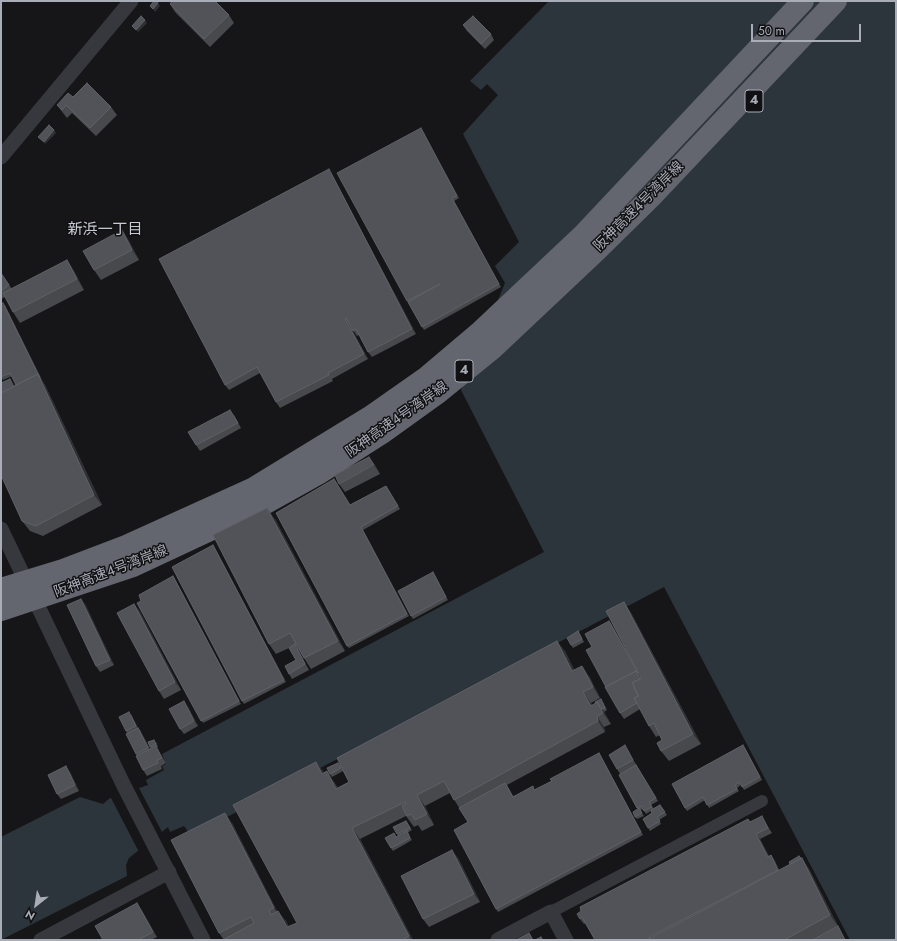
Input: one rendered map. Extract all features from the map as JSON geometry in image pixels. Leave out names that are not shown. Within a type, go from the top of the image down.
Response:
[{"type":"highway","name":"阪神高速4号湾岸線","points":[[1,589],[126,546],[254,488],[370,417],[427,376],[480,333],[583,235],[803,1]]},
{"type":"highway","name":"阪神高速4号湾岸線","points":[[1,610],[133,566],[198,537],[257,508],[318,474],[382,433],[440,392],[492,349],[541,304],[651,197],[836,1]]},
{"type":"highway","name":"4","points":[[651,197],[699,155],[854,1]]},
{"type":"street","points":[[1,157],[132,1]]},
{"type":"street","points":[[1,530],[123,784],[203,940]]},
{"type":"street","points":[[498,940],[762,801]]},
{"type":"street","points":[[41,940],[169,872]]},
{"type":"street","points":[[551,912],[566,940]]},
{"type":"shaded area","points":[[549,1],[896,1],[896,940],[850,940],[664,587],[191,836],[184,826],[170,832],[168,827],[129,858],[126,865],[127,876],[1,940],[1,837],[80,797],[103,804],[110,798],[148,785],[146,780],[164,770],[162,766],[166,764],[162,754],[544,552],[461,390],[505,283],[495,266],[519,242],[463,134],[498,95],[487,84],[481,90],[470,81]]},
{"type":"pier","points":[[138,786],[163,834],[139,852],[110,796]]},
{"type":"building","points":[[154,1],[157,1],[158,3],[153,9],[150,6]]},
{"type":"building","points":[[172,1],[215,1],[229,15],[204,39],[170,4]]},
{"type":"building","points":[[141,16],[145,20],[136,30],[132,26]]},
{"type":"building","points":[[473,16],[491,34],[481,44],[463,25]]},
{"type":"building","points":[[87,83],[111,107],[90,128],[66,105],[62,110],[57,105],[68,93],[73,97]]},
{"type":"building","points":[[49,125],[54,130],[44,142],[38,137]]},
{"type":"building","points":[[421,128],[457,196],[452,198],[499,284],[422,327],[408,302],[440,284],[407,301],[337,173]]},
{"type":"building","points":[[329,169],[412,329],[368,352],[356,329],[353,331],[346,318],[345,319],[364,354],[328,373],[329,375],[276,402],[257,367],[225,385],[159,259]]},
{"type":"building","points":[[122,230],[132,250],[94,270],[83,251]]},
{"type":"building","points":[[67,260],[77,279],[13,312],[3,293]]},
{"type":"building","points":[[1,273],[9,285],[1,291]]},
{"type":"building","points":[[3,303],[40,378],[38,374],[16,385],[10,373],[1,377],[1,304]]},
{"type":"building","points":[[38,374],[94,495],[36,526],[22,521],[1,475],[1,393]]},
{"type":"building","points":[[10,379],[14,387],[1,393],[1,383]]},
{"type":"building","points":[[230,410],[238,423],[196,445],[188,432]]},
{"type":"building","points":[[369,457],[374,465],[339,484],[335,475]]},
{"type":"building","points":[[334,479],[350,505],[386,486],[398,506],[361,527],[407,614],[347,646],[276,513]]},
{"type":"building","points":[[267,508],[338,641],[304,658],[290,633],[269,644],[213,535]]},
{"type":"building","points":[[213,545],[284,680],[242,701],[172,567]]},
{"type":"building","points":[[433,572],[446,597],[411,616],[398,591]]},
{"type":"building","points":[[173,576],[239,701],[201,721],[137,603],[141,601],[139,595]]},
{"type":"building","points":[[81,599],[110,660],[96,666],[67,605]]},
{"type":"building","points":[[624,602],[693,734],[661,751],[657,743],[662,740],[654,723],[649,726],[634,698],[639,696],[632,683],[641,678],[606,611]]},
{"type":"building","points":[[134,604],[175,682],[159,691],[117,613]]},
{"type":"building","points":[[609,621],[638,673],[636,671],[606,687],[586,650],[592,647],[585,634]]},
{"type":"building","points":[[578,631],[582,639],[571,645],[567,638]]},
{"type":"building","points":[[557,641],[572,671],[582,666],[593,687],[583,692],[591,706],[597,702],[603,713],[597,716],[598,721],[454,800],[444,781],[417,795],[427,814],[415,820],[411,814],[407,816],[402,806],[406,804],[405,802],[352,828],[409,936],[402,940],[223,940],[254,923],[251,917],[219,933],[171,840],[225,813],[274,908],[269,910],[271,915],[278,911],[287,927],[297,923],[233,805],[316,762],[322,774],[327,771],[336,789],[349,782],[337,758]]},
{"type":"building","points":[[295,644],[305,664],[289,674],[285,666],[296,660],[289,648]]},
{"type":"building","points":[[636,671],[640,679],[632,683],[638,696],[634,698],[637,703],[620,713],[605,687]]},
{"type":"building","points":[[601,699],[605,708],[602,709],[597,702],[595,702]]},
{"type":"building","points":[[184,701],[194,721],[180,729],[169,709]]},
{"type":"building","points":[[129,712],[136,726],[126,731],[119,717]]},
{"type":"building","points":[[138,728],[148,748],[136,754],[126,734]]},
{"type":"building","points":[[154,740],[156,744],[150,747],[148,742]]},
{"type":"building","points":[[625,745],[633,760],[617,769],[609,755]]},
{"type":"building","points":[[743,745],[760,777],[742,787],[740,782],[735,785],[737,789],[707,805],[703,797],[685,808],[672,784]]},
{"type":"building","points":[[156,746],[162,758],[157,760],[158,763],[143,770],[136,756]]},
{"type":"building","points":[[599,753],[641,832],[496,909],[454,830],[468,822],[459,808],[505,783],[513,797],[533,786],[534,790],[552,781],[550,779]]},
{"type":"building","points":[[338,763],[341,768],[330,774],[327,768]]},
{"type":"building","points":[[636,765],[656,798],[649,802],[652,807],[644,811],[641,806],[637,808],[619,775]]},
{"type":"building","points":[[66,766],[75,785],[57,794],[48,775]]},
{"type":"building","points":[[660,805],[665,812],[657,817],[660,821],[648,828],[643,819],[652,813],[651,810]]},
{"type":"building","points":[[639,808],[642,813],[635,817],[633,812]]},
{"type":"building","points":[[762,816],[768,828],[756,834],[768,857],[771,855],[778,870],[649,937],[650,938],[647,940],[595,940],[582,917],[580,919],[577,914],[581,911],[580,907],[748,819],[750,822]]},
{"type":"building","points":[[406,821],[410,828],[397,834],[393,827]]},
{"type":"building","points":[[407,831],[410,838],[391,848],[385,838],[394,833],[396,837]]},
{"type":"building","points":[[452,850],[474,894],[423,919],[401,876]]},
{"type":"building","points":[[799,856],[801,858],[790,864],[789,862]]},
{"type":"building","points":[[802,858],[830,915],[784,940],[647,940]]},
{"type":"building","points":[[137,903],[153,932],[138,940],[103,940],[95,926]]},
{"type":"building","points":[[838,926],[845,940],[812,940]]},
{"type":"building","points":[[529,933],[533,940],[516,940]]},
{"type":"building","points":[[541,937],[543,940],[535,940]]},
{"type":"district","name":"新浜一丁目","points":[[105,230]]}]
